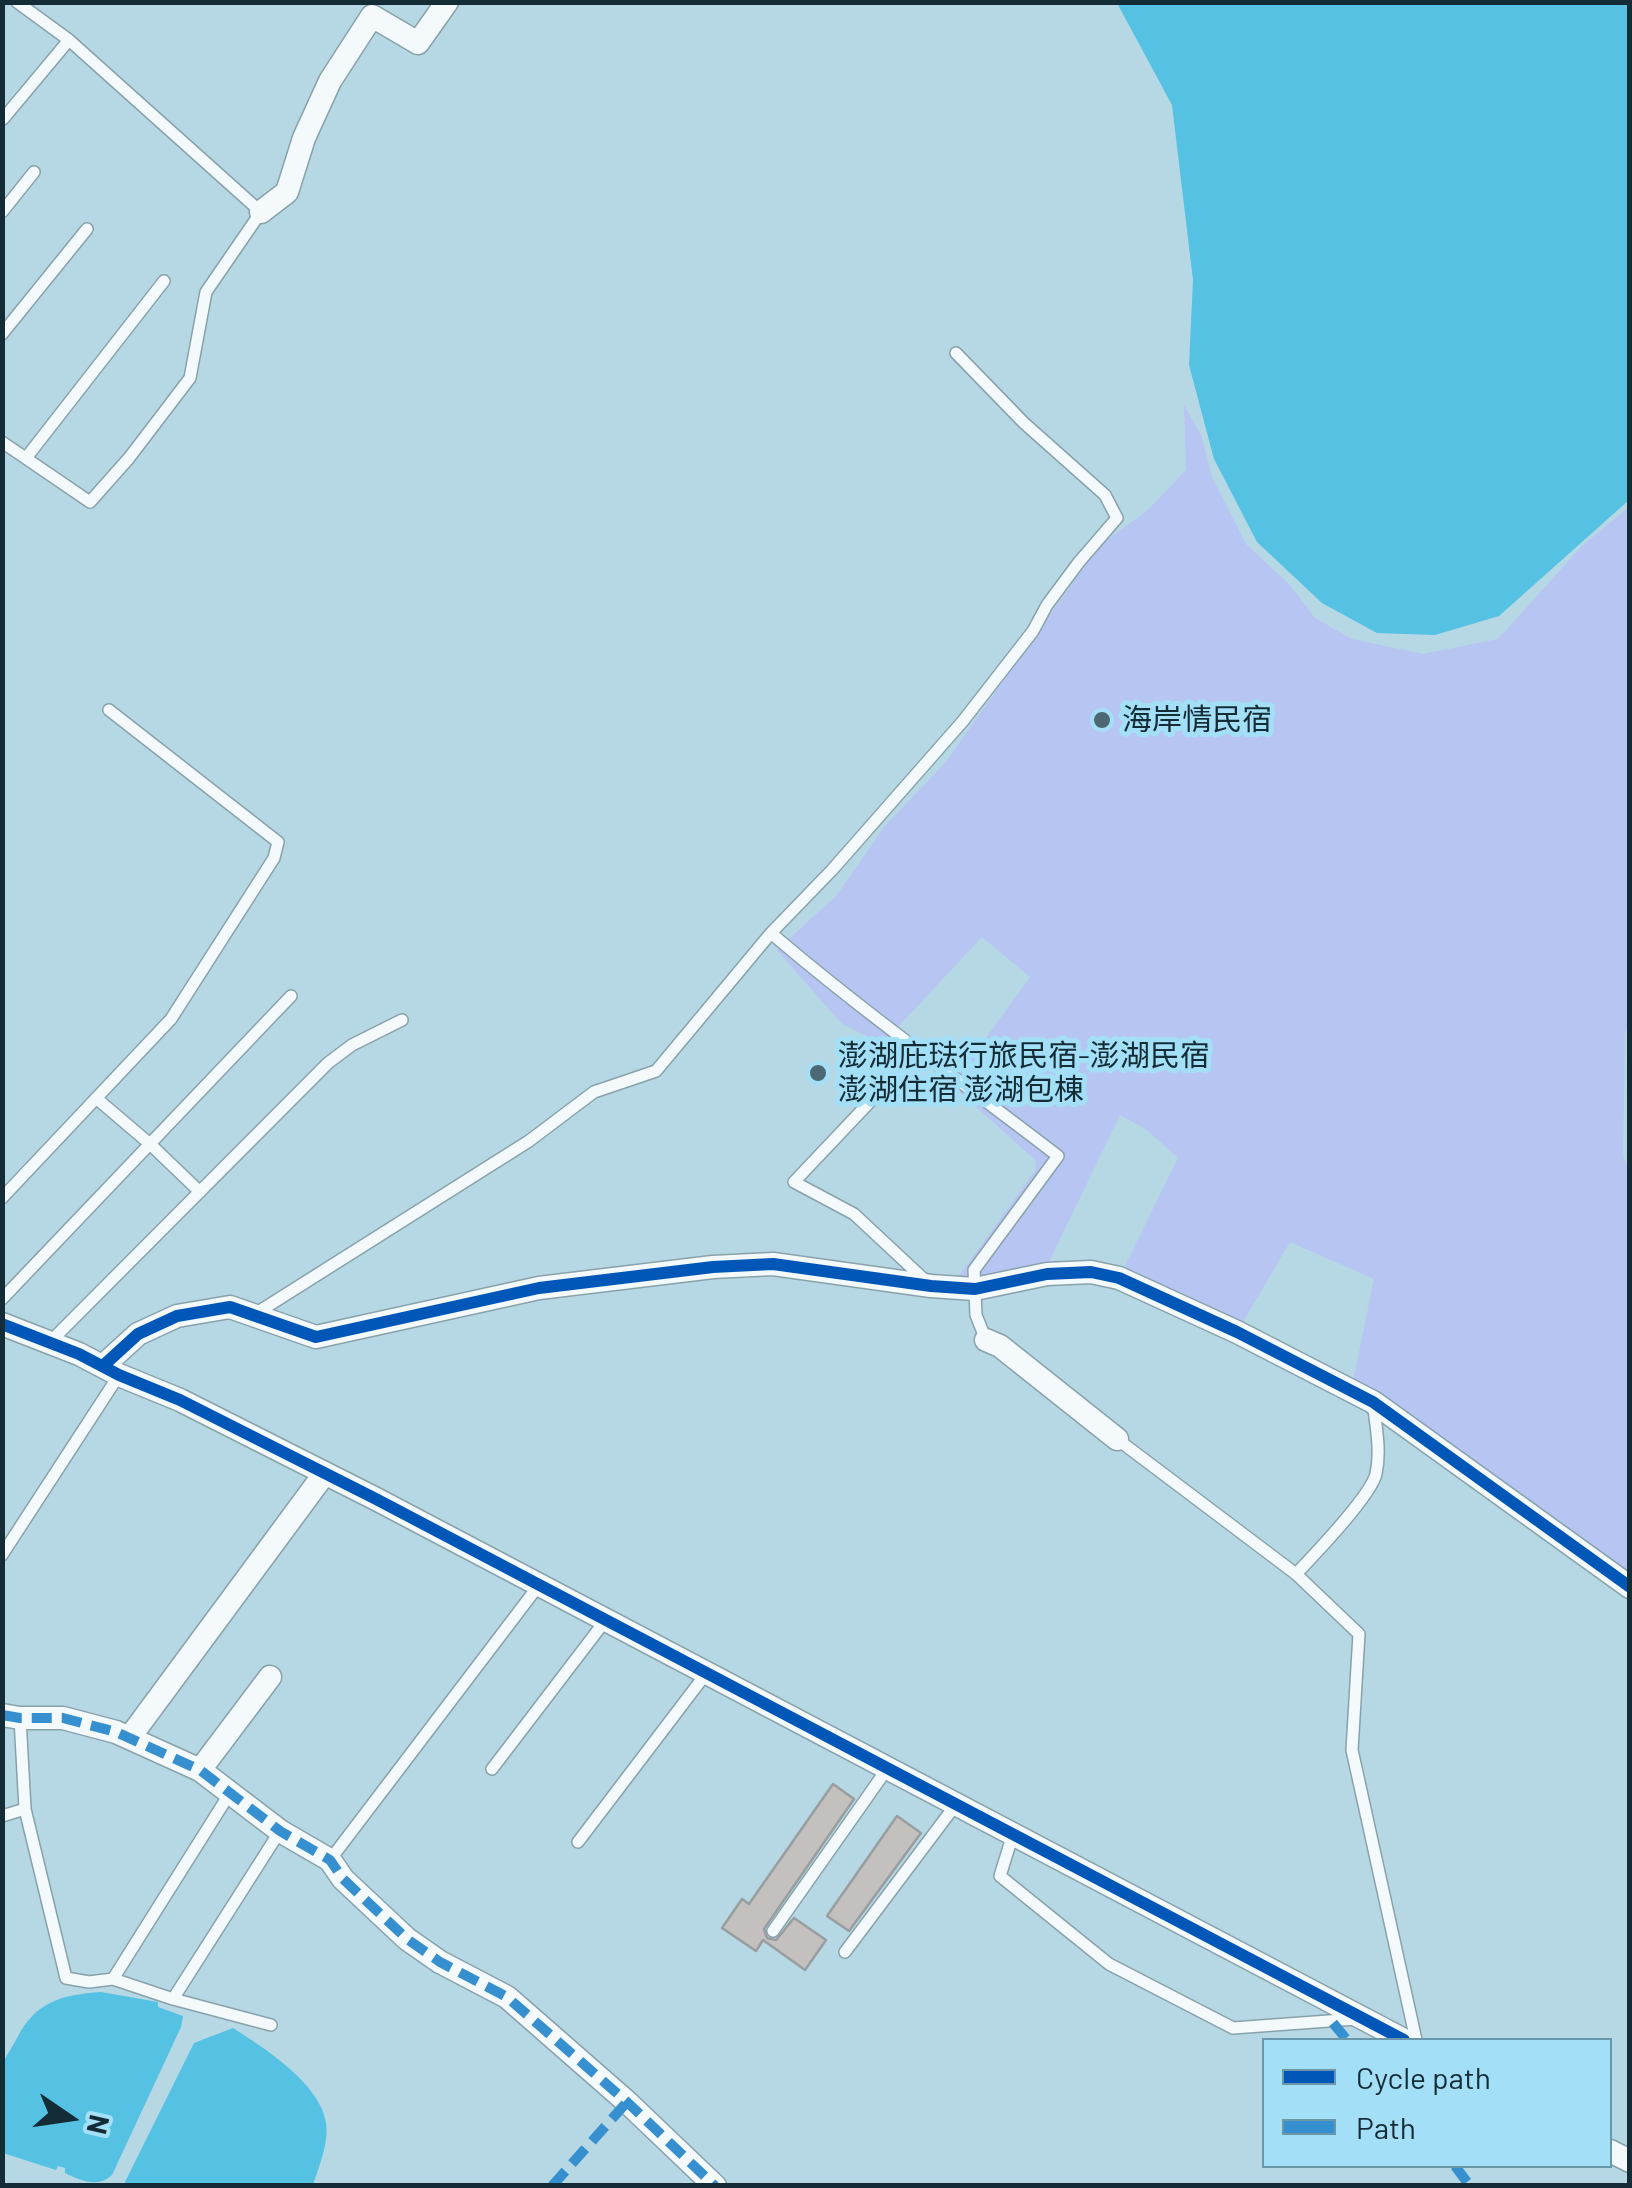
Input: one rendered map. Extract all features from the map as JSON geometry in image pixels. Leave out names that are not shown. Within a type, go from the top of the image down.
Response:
[{"type":"street","points":[[261,212],[287,192],[304,138],[330,81],[372,16],[418,43],[447,2]]},
{"type":"street","points":[[112,1370],[138,1334],[177,1316],[230,1307],[316,1337],[539,1288],[712,1266],[773,1264],[975,1289],[1047,1274],[1092,1272],[1119,1278],[1236,1332],[1373,1402],[1630,1587]]},
{"type":"street","points":[[2,1324],[180,1400],[325,1473],[1400,2038]]},
{"type":"street","points":[[986,1340],[1000,1346],[1117,1439]]},
{"type":"street","points":[[130,1737],[325,1473]]},
{"type":"street","points":[[200,1770],[270,1677]]},
{"type":"street","points":[[11,1716],[64,1718],[130,1737],[200,1770],[280,1831],[330,1860],[344,1879],[408,1939],[440,1962],[507,1997],[715,2186]]},
{"type":"lane","points":[[2,442],[90,502],[190,378],[206,292],[261,212],[69,40],[17,2]]},
{"type":"lane","points":[[3,119],[69,40]]},
{"type":"lane","points":[[2,212],[34,172]]},
{"type":"lane","points":[[2,334],[87,229]]},
{"type":"lane","points":[[26,458],[164,281]]},
{"type":"lane","points":[[255,1314],[529,1141],[594,1092],[656,1071],[772,933],[964,721],[1034,631],[1068,576],[1116,518],[1105,495],[1024,423],[956,354]]},
{"type":"lane","points":[[2,1198],[171,1019],[274,858],[278,842],[109,710]]},
{"type":"lane","points":[[772,933],[852,1002],[920,1049],[1058,1156],[974,1270],[976,1315],[986,1340]]},
{"type":"lane","points":[[2,1299],[291,996]]},
{"type":"lane","points":[[50,1342],[328,1063],[352,1045],[402,1020]]},
{"type":"lane","points":[[920,1049],[794,1182],[854,1214],[931,1286]]},
{"type":"lane","points":[[96,1098],[200,1192]]},
{"type":"lane","points":[[2,1555],[112,1370]]},
{"type":"lane","points":[[1296,1574],[1337,1530],[1375,1477],[1378,1444],[1373,1402]]},
{"type":"lane","points":[[1117,1439],[1296,1574],[1359,1634],[1352,1750],[1416,2038]]},
{"type":"lane","points":[[330,1860],[539,1585]]},
{"type":"lane","points":[[492,1769],[606,1621]]},
{"type":"lane","points":[[578,1842],[705,1674]]},
{"type":"lane","points":[[11,1716],[25,1809],[66,1978],[89,1982],[113,1979],[271,2025]]},
{"type":"lane","points":[[773,1931],[887,1769]]},
{"type":"lane","points":[[113,1979],[230,1793]]},
{"type":"lane","points":[[845,1952],[957,1803]]},
{"type":"lane","points":[[2,1816],[25,1809]]},
{"type":"lane","points":[[173,1999],[280,1831]]},
{"type":"lane","points":[[1013,1834],[1000,1876],[1110,1964],[1177,2002],[1233,2028],[1360,2018]]},
{"type":"shaded area","points":[[1117,3],[1629,3],[1629,500],[1499,616],[1435,635],[1377,633],[1322,603],[1257,542],[1214,459],[1189,365],[1193,280],[1172,105]]},
{"type":"shaded area","points":[[1184,405],[1201,435],[1212,477],[1246,544],[1290,585],[1315,618],[1352,639],[1423,654],[1498,639],[1582,546],[1629,507],[1630,1018],[1625,1033],[1623,1155],[1630,1173],[1629,1588],[1351,1391],[1374,1279],[1290,1242],[1237,1332],[1119,1278],[1178,1158],[1147,1130],[1120,1115],[1047,1266],[956,1280],[1035,1171],[1036,1161],[952,1085],[1030,977],[982,937],[882,1044],[841,1023],[777,950],[837,895],[884,827],[945,763],[1099,546],[1148,510],[1186,470]]},
{"type":"shaded area","points":[[101,1992],[158,2002],[158,2007],[183,2016],[112,2175],[96,2182],[71,2176],[65,2168],[58,2166],[56,2170],[3,2153],[1,2075],[3,2063],[24,2026],[42,2008],[62,1998]]},
{"type":"shaded area","points":[[233,2028],[289,2068],[322,2108],[326,2138],[313,2185],[127,2185],[125,2182],[194,2043]]},
{"type":"building","points":[[833,1784],[854,1799],[764,1929],[767,1938],[776,1940],[794,1918],[826,1940],[805,1970],[763,1940],[756,1951],[722,1928],[742,1899],[749,1904]]},
{"type":"building","points":[[897,1816],[921,1833],[849,1931],[827,1916]]},
{"type":"marked path","points":[[2,1715],[63,1718],[116,1732],[200,1770],[280,1831],[330,1860],[343,1879],[407,1939],[440,1962],[507,1997],[715,2186]]},
{"type":"marked path","points":[[1333,2023],[1345,2038]]},
{"type":"marked path","points":[[552,2186],[627,2102]]},
{"type":"marked path","points":[[1456,2168],[1470,2186]]},
{"type":"cycle path","points":[[104,1365],[138,1334],[177,1316],[230,1307],[316,1337],[539,1288],[713,1267],[773,1264],[975,1289],[1047,1274],[1091,1272],[1119,1278],[1237,1332],[1373,1402],[1630,1587]]},
{"type":"cycle path","points":[[2,1324],[180,1400],[376,1499],[1400,2038]]},
{"type":"place","name":"海岸情民宿","points":[[1102,720]]},
{"type":"place","name":"澎湖庇琺行旅民宿-澎湖民宿 澎湖住宿 澎湖包棟","points":[[818,1073]]}]
